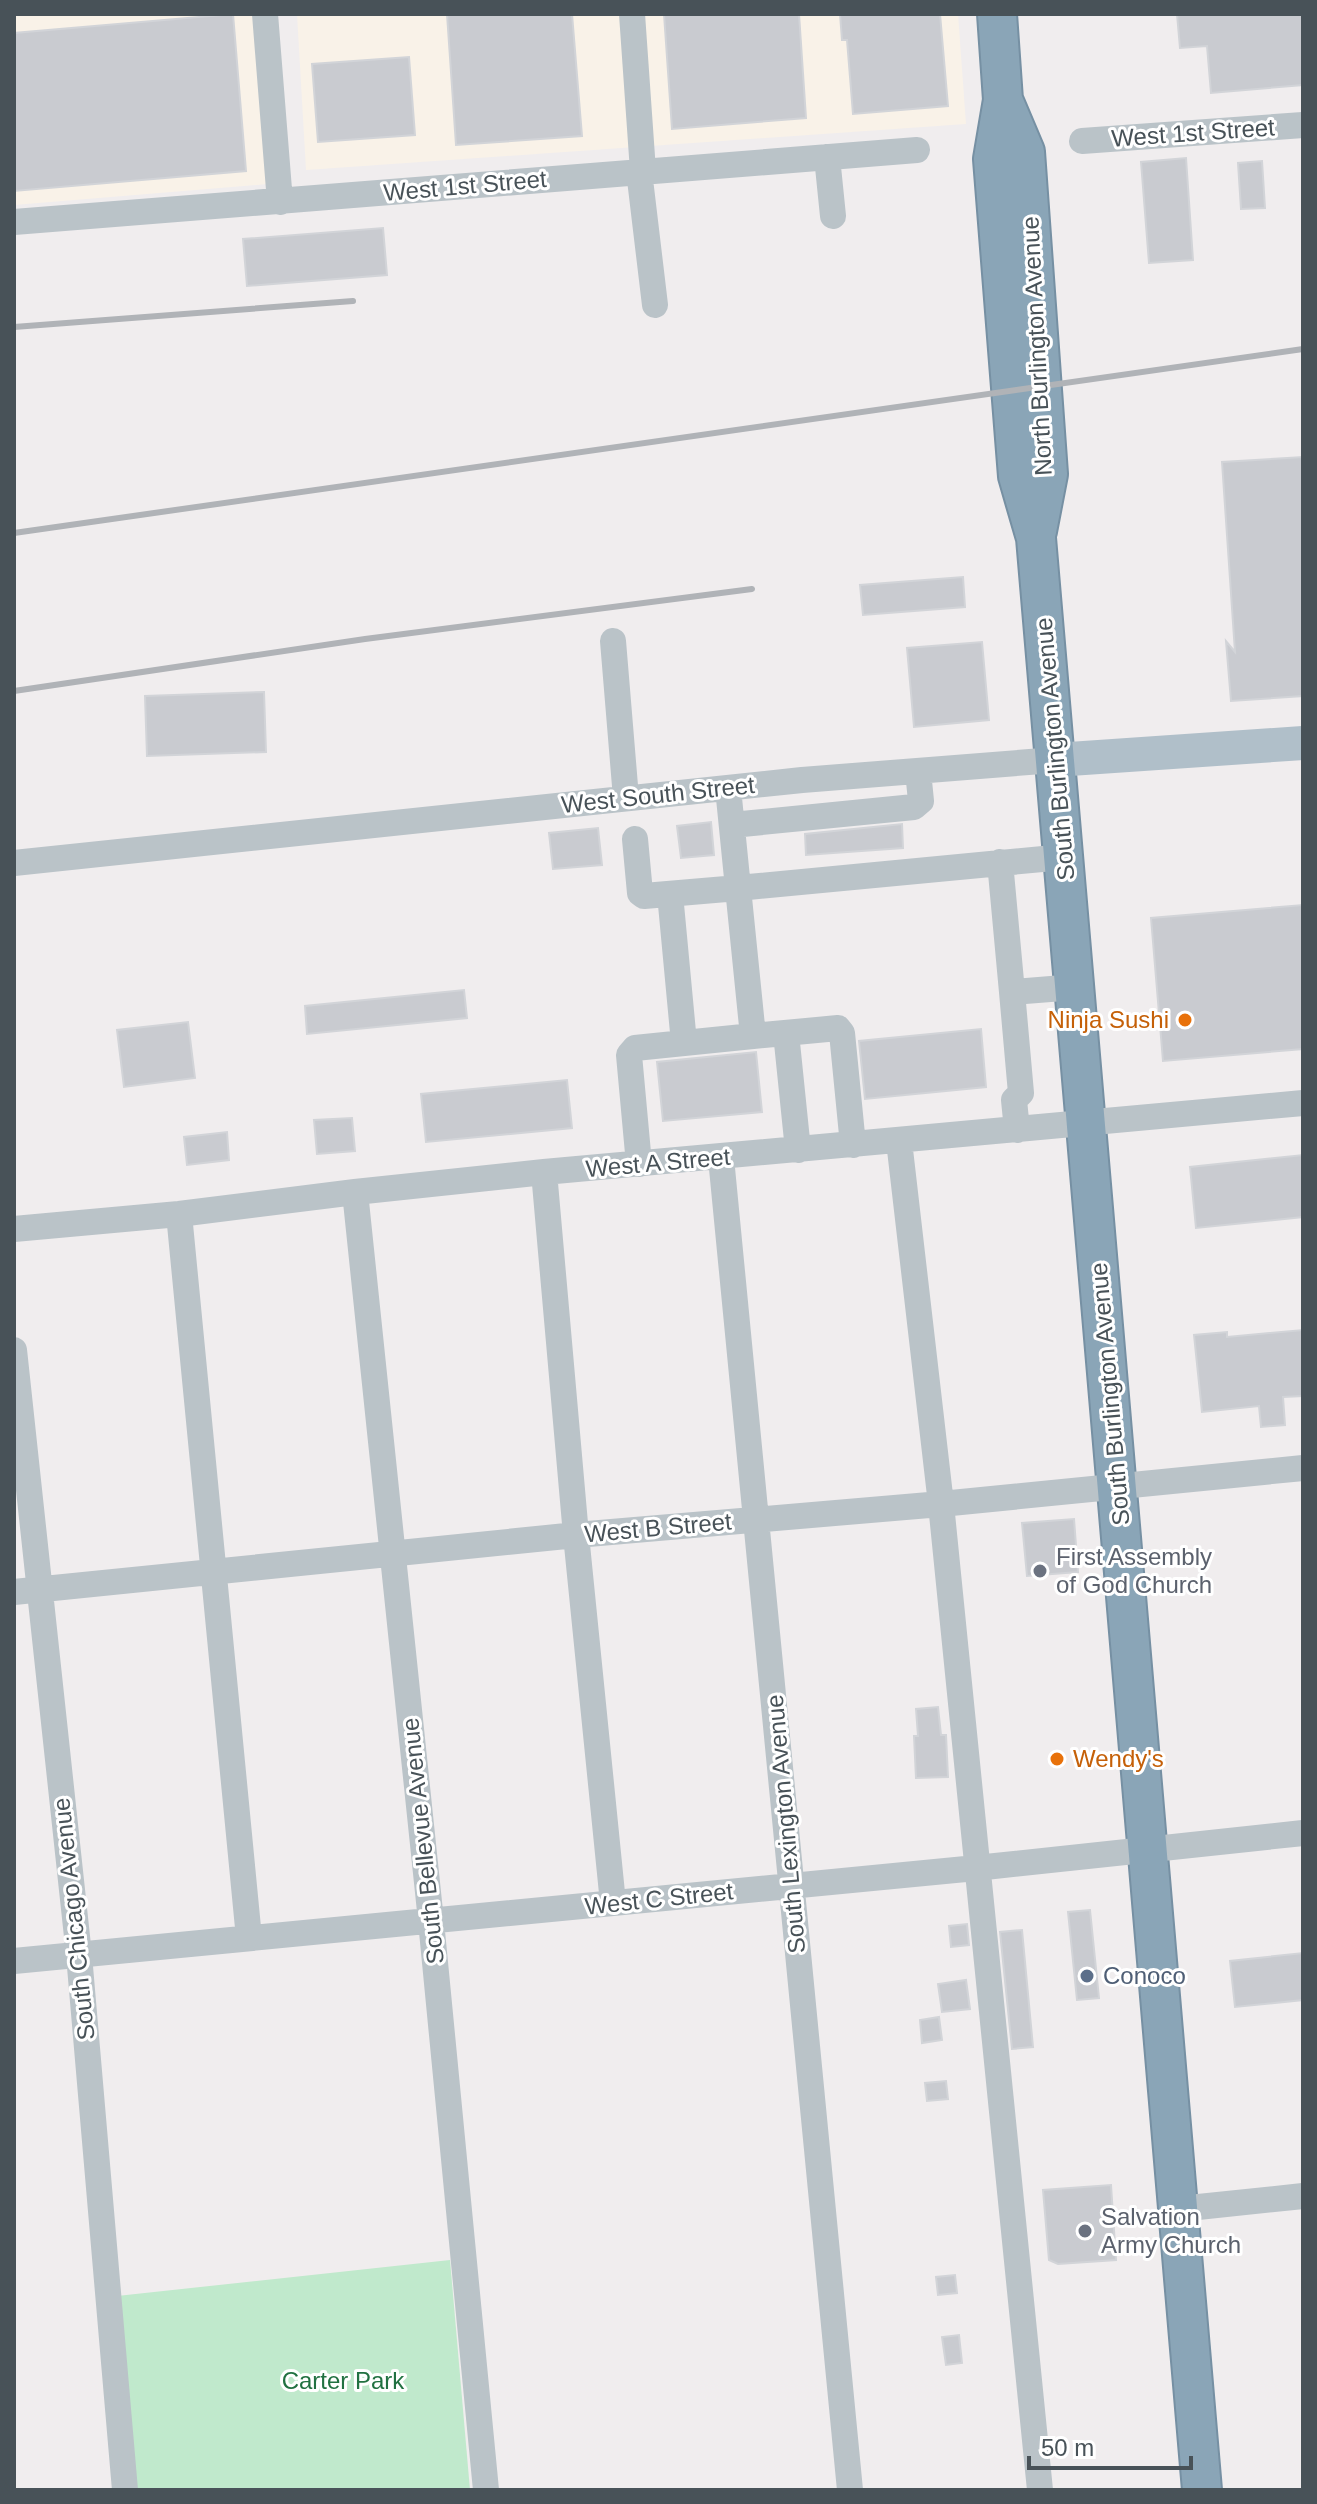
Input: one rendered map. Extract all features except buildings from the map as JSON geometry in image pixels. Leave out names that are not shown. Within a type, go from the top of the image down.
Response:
[{"type":"highway","name":"North Burlington Avenue","points":[[997,14],[1003,100],[1025,152],[1048,474],[1036,538]]},
{"type":"highway","name":"South Burlington Avenue","points":[[1036,538],[1202,2490]]},
{"type":"main road","name":"West South Street","points":[[1055,760],[1303,743]]},
{"type":"street","points":[[265,14],[280,202]]},
{"type":"street","points":[[632,14],[641,171],[655,305]]},
{"type":"street","name":"West 1st Street","points":[[1082,141],[1303,125]]},
{"type":"street","name":"West 1st Street","points":[[14,222],[917,150]]},
{"type":"street","points":[[827,157],[833,216]]},
{"type":"street","points":[[613,641],[626,798]]},
{"type":"street","name":"West South Street","points":[[14,863],[626,798],[1055,760]]},
{"type":"street","points":[[732,825],[914,807],[921,801],[918,771]]},
{"type":"street","points":[[728,788],[753,1036]]},
{"type":"street","points":[[635,839],[640,893],[644,896],[1064,857]]},
{"type":"street","points":[[1000,862],[1021,1093],[1014,1100],[1017,1130]]},
{"type":"street","points":[[670,894],[684,1043]]},
{"type":"street","points":[[1012,992],[1076,987]]},
{"type":"street","points":[[639,1164],[629,1055],[635,1048],[838,1028],[842,1033],[853,1145]]},
{"type":"street","points":[[786,1033],[798,1150]]},
{"type":"street","name":"West A Street","points":[[14,1229],[179,1214],[544,1172],[1303,1103]]},
{"type":"street","points":[[899,1141],[941,1504],[1040,2490]]},
{"type":"street","name":"South Lexington Avenue","points":[[721,1158],[850,2490]]},
{"type":"street","points":[[544,1172],[613,1903]]},
{"type":"street","name":"South Bellevue Avenue","points":[[355,1192],[394,1554],[486,2490]]},
{"type":"street","points":[[179,1214],[249,1938]]},
{"type":"street","name":"South Chicago Avenue","points":[[14,1350],[27,1591],[79,1955],[125,2490]]},
{"type":"street","name":"West B Street","points":[[27,1591],[576,1535],[941,1504],[1303,1468]]},
{"type":"street","name":"West C Street","points":[[14,1961],[976,1868],[1303,1833]]},
{"type":"street","points":[[1179,2209],[1303,2196]]},
{"type":"shaded area","points":[[14,14],[253,14],[268,184],[14,205]]},
{"type":"shaded area","points":[[297,14],[958,14],[966,124],[306,170]]},
{"type":"green space","name":"Carter Park","points":[[450,2260],[470,2490],[136,2490],[117,2296]]},
{"type":"railway","points":[[14,327],[353,301]]},
{"type":"railway","points":[[14,533],[1303,349]]},
{"type":"railway","points":[[14,691],[365,639],[752,589]]},
{"type":"place","name":"Ninja Sushi","points":[[1185,1020]]},
{"type":"place","name":"First Assembly of God Church","points":[[1040,1571]]},
{"type":"place","name":"Wendy's","points":[[1057,1759]]},
{"type":"place","name":"Conoco","points":[[1087,1976]]},
{"type":"place","name":"Salvation Army Church","points":[[1085,2231]]}]
